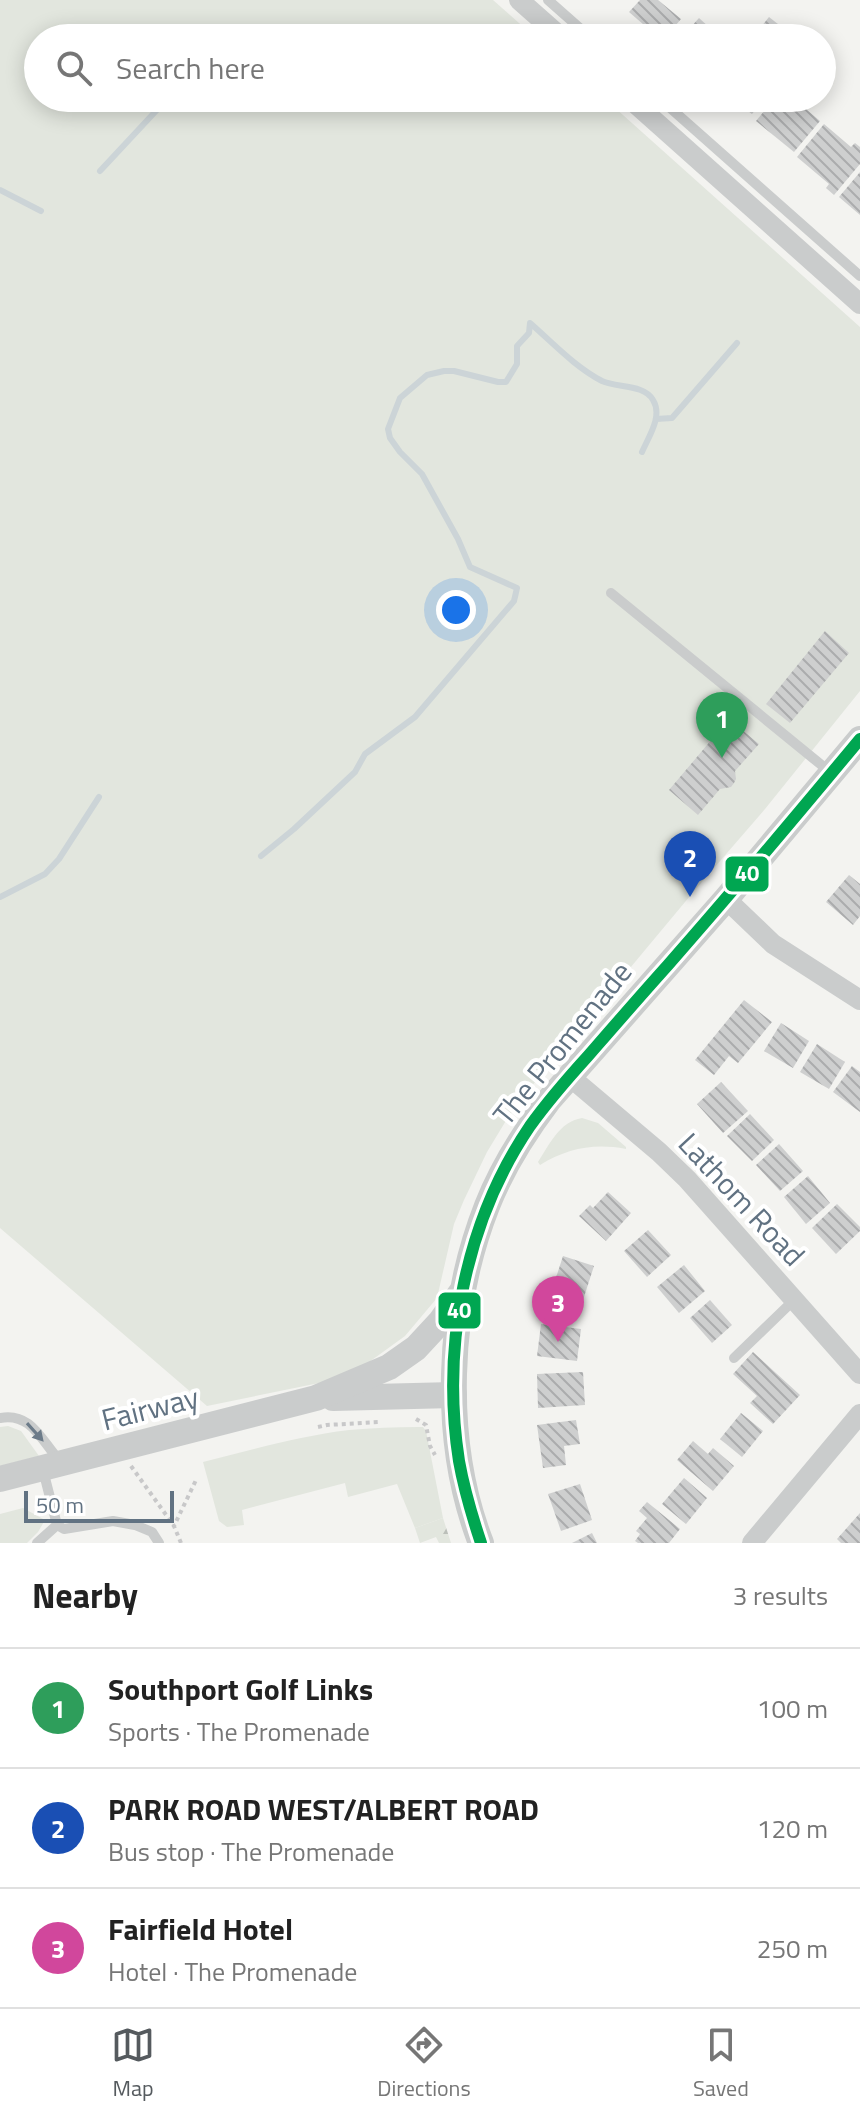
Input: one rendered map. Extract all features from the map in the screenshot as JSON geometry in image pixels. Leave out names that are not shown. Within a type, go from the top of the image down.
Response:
[{"type":"street","points":[[519,0],[546,24]]},
{"type":"street","points":[[645,112],[860,304]]},
{"type":"street","name":"The Promenade","points":[[481,1543],[471,1513],[458,1450],[454,1395],[456,1340],[463,1290],[478,1230],[504,1169],[532,1122],[569,1076],[726,899],[860,739]]},
{"type":"street","points":[[726,899],[773,944],[860,1000]]},
{"type":"street","name":"Lathom Road","points":[[569,1076],[687,1179],[860,1374]]},
{"type":"street","name":"Fairway","points":[[0,1479],[316,1398],[384,1371],[416,1348],[441,1321],[463,1290]]},
{"type":"street","name":"Fairway","points":[[316,1398],[454,1395]]},
{"type":"street","points":[[752,1543],[860,1414]]},
{"type":"lane","points":[[548,0],[575,24]]},
{"type":"lane","points":[[675,112],[860,276]]},
{"type":"lane","points":[[611,593],[830,772]]},
{"type":"lane","points":[[734,1358],[794,1300]]},
{"type":"lane","points":[[0,1418],[19,1417],[31,1426],[53,1466],[57,1525]]},
{"type":"lane","points":[[57,1525],[64,1529],[113,1521],[152,1532],[159,1543]]},
{"type":"lane","points":[[37,1543],[57,1525]]},
{"type":"path","points":[[405,1420],[417,1419],[426,1425],[430,1446],[441,1460]]},
{"type":"path","points":[[318,1427],[389,1421]]},
{"type":"path","points":[[118,1449],[174,1526],[181,1543]]},
{"type":"path","points":[[174,1526],[197,1478]]},
{"type":"green space","points":[[0,0],[493,0],[520,24],[24,24],[24,112],[620,112],[860,327],[860,691],[507,1119],[487,1152],[454,1224],[437,1298],[405,1336],[365,1365],[329,1381],[207,1406],[0,1228]]},
{"type":"green space","points":[[582,1118],[598,1123],[626,1149],[582,1148],[540,1165],[538,1162],[556,1135],[567,1124]]},
{"type":"green space","points":[[8,1426],[21,1431],[39,1456],[0,1466],[0,1427]]},
{"type":"green space","points":[[423,1427],[443,1518],[415,1528],[397,1484],[348,1497],[345,1483],[242,1510],[244,1525],[227,1527],[219,1521],[203,1462],[330,1433]]},
{"type":"green space","points":[[23,1508],[45,1520],[38,1532],[27,1543],[0,1543],[0,1514]]},
{"type":"green space","points":[[443,1518],[451,1543],[439,1543],[436,1537],[420,1543],[415,1528]]},
{"type":"building","points":[[640,0],[658,0],[681,19],[677,24],[643,24],[629,12]]},
{"type":"building","points":[[769,17],[778,24],[763,24]]},
{"type":"building","points":[[763,112],[809,112],[820,121],[794,152],[756,121]]},
{"type":"building","points":[[824,124],[851,147],[855,143],[860,147],[860,164],[834,195],[826,188],[829,184],[797,157]]},
{"type":"building","points":[[860,172],[860,215],[839,197]]},
{"type":"building","points":[[825,631],[849,653],[790,723],[766,704]]},
{"type":"building","points":[[729,719],[759,744],[735,771],[736,779],[731,787],[720,789],[698,815],[669,790]]},
{"type":"building","points":[[849,875],[860,884],[860,916],[853,925],[826,902]]},
{"type":"building","points":[[744,1000],[772,1022],[738,1063],[729,1056],[714,1075],[695,1060]]},
{"type":"building","points":[[781,1023],[809,1041],[793,1068],[764,1051]]},
{"type":"building","points":[[817,1044],[845,1062],[829,1089],[800,1072]]},
{"type":"building","points":[[852,1066],[860,1072],[860,1112],[833,1092]]},
{"type":"building","points":[[721,1082],[748,1111],[723,1133],[697,1104]]},
{"type":"building","points":[[750,1114],[774,1140],[752,1161],[727,1136]]},
{"type":"building","points":[[779,1144],[803,1171],[780,1191],[756,1165]]},
{"type":"building","points":[[808,1176],[830,1203],[806,1224],[784,1197]]},
{"type":"building","points":[[608,1192],[631,1213],[606,1241],[579,1216],[590,1205],[593,1208]]},
{"type":"building","points":[[837,1204],[860,1227],[860,1231],[836,1254],[812,1228]]},
{"type":"building","points":[[648,1230],[671,1255],[647,1277],[624,1251]]},
{"type":"building","points":[[563,1256],[594,1266],[583,1300],[552,1290]]},
{"type":"building","points":[[684,1265],[705,1291],[679,1313],[657,1287]]},
{"type":"building","points":[[710,1300],[732,1325],[712,1343],[690,1318]]},
{"type":"building","points":[[541,1324],[581,1329],[577,1361],[537,1356]]},
{"type":"building","points":[[753,1352],[800,1395],[773,1424],[750,1403],[757,1396],[733,1374]]},
{"type":"building","points":[[583,1372],[585,1405],[538,1408],[537,1374]]},
{"type":"building","points":[[741,1413],[763,1431],[742,1457],[720,1439]]},
{"type":"building","points":[[576,1420],[580,1444],[564,1446],[566,1465],[543,1468],[537,1425]]},
{"type":"building","points":[[693,1441],[708,1454],[713,1448],[734,1466],[713,1491],[677,1460]]},
{"type":"building","points":[[684,1478],[707,1498],[686,1524],[662,1504]]},
{"type":"building","points":[[580,1484],[592,1520],[561,1531],[548,1494]]},
{"type":"building","points":[[647,1502],[680,1529],[669,1543],[635,1541],[640,1534],[636,1531],[647,1518],[639,1511]]},
{"type":"building","points":[[860,1513],[860,1543],[841,1543],[837,1539]]},
{"type":"building","points":[[592,1533],[597,1543],[572,1543]]},
{"type":"waterway","points":[[100,171],[155,112]]},
{"type":"waterway","points":[[0,190],[41,211]]},
{"type":"waterway","points":[[261,856],[355,772],[365,754],[415,717],[514,601],[517,588],[470,567],[422,474],[390,438],[388,429],[400,398],[427,375],[444,371],[506,382],[517,364],[517,346],[529,333],[530,323],[592,375],[649,395],[656,406],[656,419],[642,452]]},
{"type":"waterway","points":[[656,419],[672,418],[737,343]]},
{"type":"waterway","points":[[0,897],[45,874],[59,859],[99,797]]},
{"type":"transit line","name":"40","points":[[481,1543],[459,1461],[453,1374],[463,1286],[489,1203],[530,1126],[551,1099],[860,739]]},
{"type":"place","name":"Southport Golf Links","points":[[722,758]]},
{"type":"place","name":"PARK ROAD WEST/ALBERT ROAD","points":[[690,897]]},
{"type":"place","name":"Fairfield Hotel","points":[[558,1342]]}]
